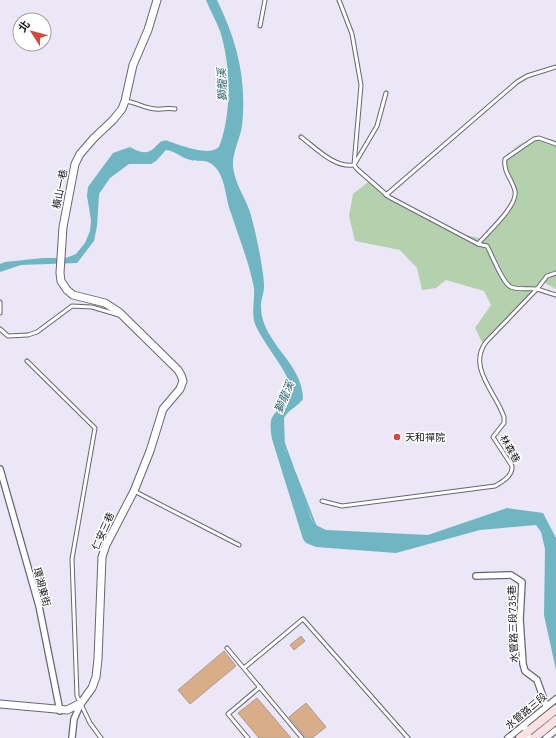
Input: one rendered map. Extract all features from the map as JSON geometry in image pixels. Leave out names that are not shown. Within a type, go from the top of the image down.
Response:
[{"type":"main road","name":"水管路三段","points":[[520,738],[556,709]]},
{"type":"main road","points":[[534,738],[556,720]]},
{"type":"street","name":"橫山一巷","points":[[124,318],[105,303],[74,295],[61,281],[60,273],[63,227],[72,176],[80,154],[113,120],[125,101],[134,65],[148,30],[157,0]]},
{"type":"street","name":"仁安三巷","points":[[81,703],[92,688],[96,677],[102,557],[106,545],[134,491],[150,451],[163,410],[180,389],[183,381],[178,370],[124,318]]},
{"type":"street","name":"環湖東街","points":[[0,469],[39,606],[60,711]]},
{"type":"street","name":"水管路三段735巷","points":[[476,576],[510,575],[522,582],[520,619],[523,664],[525,671],[537,680],[546,705]]},
{"type":"street","name":"水管路三段","points":[[508,738],[527,732],[546,705],[556,698]]},
{"type":"street","points":[[0,704],[6,703],[60,711],[72,709],[81,703]]},
{"type":"street","points":[[72,738],[74,719],[81,703]]},
{"type":"street","points":[[546,738],[556,730]]},
{"type":"lane","points":[[260,26],[265,0]]},
{"type":"lane","points":[[339,0],[352,34],[361,85],[354,165]]},
{"type":"lane","points":[[386,195],[517,82],[527,76],[556,67]]},
{"type":"lane","points":[[354,165],[377,126],[386,93]]},
{"type":"lane","points":[[125,101],[134,102],[158,110],[167,107],[175,109]]},
{"type":"lane","points":[[301,136],[343,166],[354,165],[386,195],[478,244],[487,246],[496,263],[503,282],[511,287],[537,289],[556,295]]},
{"type":"lane","points":[[478,244],[509,210],[513,202],[516,192],[505,169],[505,159],[534,139],[539,138],[556,144]]},
{"type":"lane","points":[[537,289],[548,276],[556,273]]},
{"type":"lane","name":"林森巷","points":[[322,501],[342,506],[495,486],[510,475],[512,466],[493,438],[504,424],[504,417],[482,374],[479,362],[480,352],[486,342],[537,289]]},
{"type":"lane","points":[[0,302],[0,313]]},
{"type":"lane","points":[[0,329],[8,336],[28,335],[37,332],[72,306],[103,309],[124,318]]},
{"type":"lane","points":[[27,361],[95,428],[72,559],[77,696],[90,723],[101,738]]},
{"type":"lane","points":[[134,491],[239,545]]},
{"type":"lane","points":[[244,668],[303,619],[408,738]]},
{"type":"lane","points":[[227,648],[302,738]]},
{"type":"lane","points":[[248,738],[228,714],[260,687]]},
{"type":"green space","points":[[539,136],[556,142],[556,289],[541,281],[524,303],[484,346],[475,328],[491,305],[484,291],[446,280],[436,288],[422,290],[417,268],[400,250],[355,241],[349,216],[353,194],[368,182],[448,230],[485,240],[500,217],[517,197],[504,157],[520,144]]},
{"type":"water","name":"獅龍溪","points":[[206,0],[217,0],[230,30],[239,61],[242,76],[243,109],[242,126],[233,167],[236,179],[250,212],[262,268],[264,290],[261,308],[263,320],[268,332],[297,375],[301,386],[303,399],[284,418],[285,450],[291,459],[314,524],[326,530],[428,535],[507,508],[543,513],[556,538],[556,670],[544,615],[545,549],[541,532],[536,525],[480,530],[396,553],[316,547],[306,543],[303,539],[272,439],[271,430],[271,421],[275,413],[285,402],[290,387],[285,373],[255,324],[253,315],[254,288],[244,250],[229,207],[223,181],[213,165],[204,161],[190,160],[172,151],[166,150],[156,161],[151,164],[129,164],[110,178],[99,194],[97,226],[94,241],[77,263],[21,265],[0,272],[0,264],[5,262],[43,258],[66,258],[76,254],[85,243],[90,231],[91,220],[87,196],[88,187],[113,153],[130,147],[139,151],[150,151],[163,141],[168,141],[202,151],[214,150],[219,147],[228,105],[228,74],[224,44],[220,31]]},
{"type":"building","points":[[301,636],[305,641],[294,650],[290,645]]},
{"type":"building","points":[[224,651],[236,666],[190,704],[178,690]]},
{"type":"building","points":[[257,698],[291,738],[259,738],[238,713]]},
{"type":"building","points":[[306,703],[326,727],[312,738],[306,738],[289,717]]},
{"type":"waterway","name":"獅龍溪","points":[[284,443],[289,457]]},
{"type":"waterway","name":"獅龍溪","points":[[295,473],[316,527]]},
{"type":"place","name":"天和禪院","points":[[397,437]]}]
